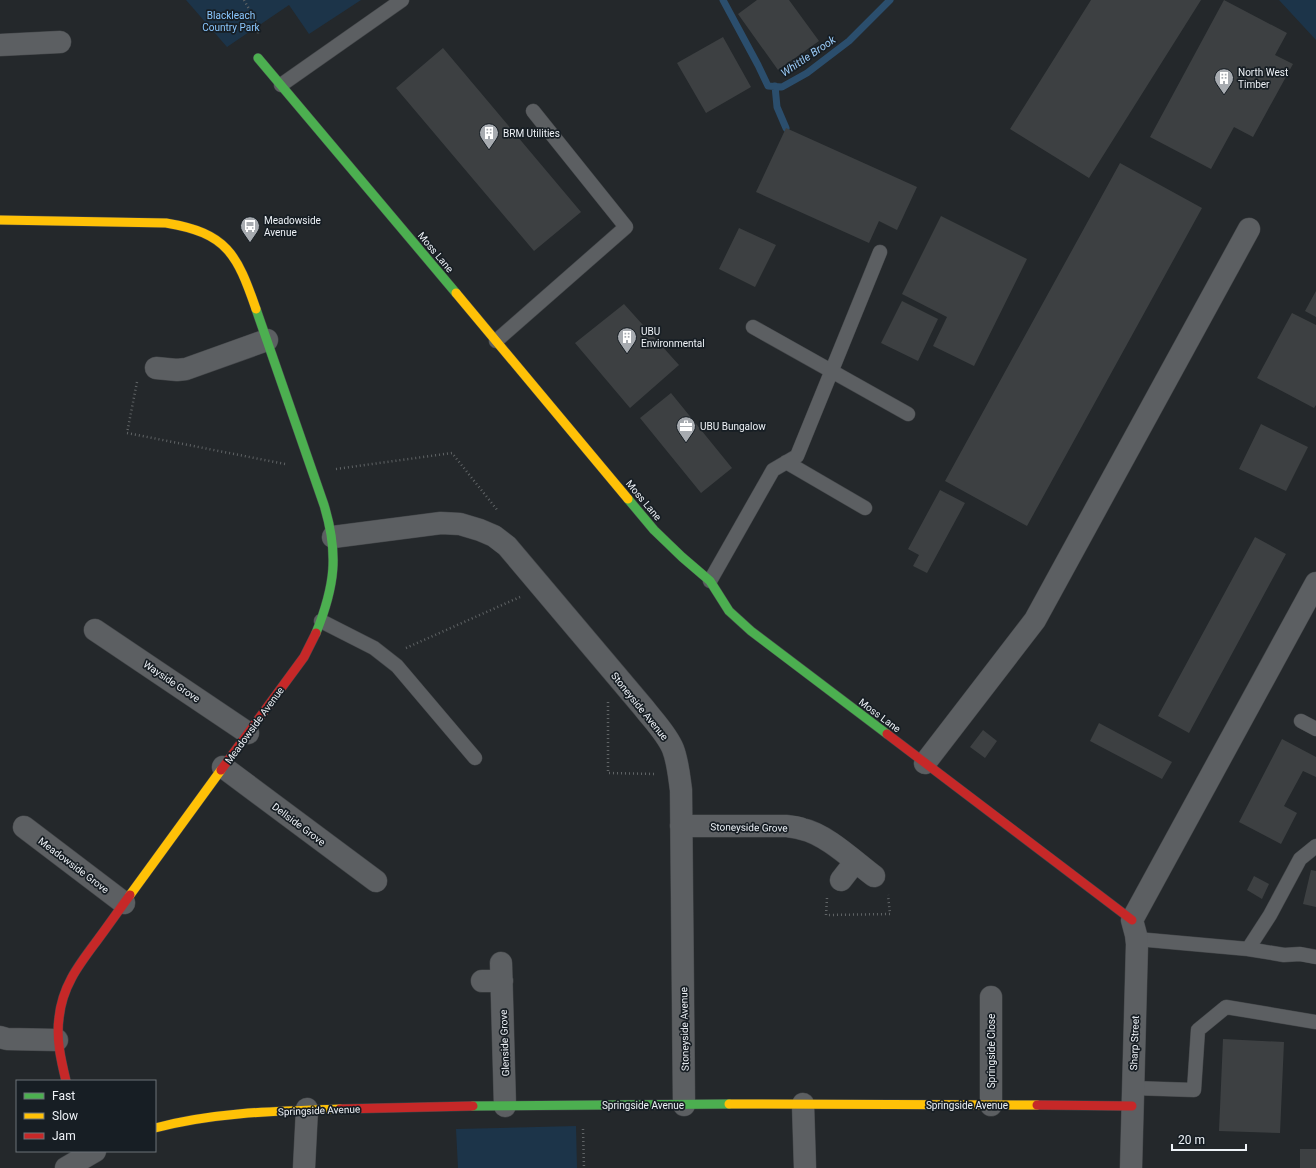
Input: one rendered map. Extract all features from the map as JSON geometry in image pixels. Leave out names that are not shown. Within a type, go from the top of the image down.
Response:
[{"type":"street","points":[[0,45],[60,42]]},
{"type":"street","name":"Moss Lane","points":[[258,58],[654,530],[710,581],[729,611],[751,630],[925,763],[1134,930]]},
{"type":"street","name":"Meadowside Avenue","points":[[0,220],[166,223],[188,226],[208,234],[223,245],[234,258],[244,275],[311,471],[328,515],[333,537],[334,560],[330,587],[321,621],[314,640],[304,657],[74,972],[64,994],[58,1016],[57,1040],[60,1061],[66,1080]]},
{"type":"street","points":[[925,763],[1036,620],[1250,230]]},
{"type":"street","points":[[156,368],[177,370],[186,369],[267,340]]},
{"type":"street","name":"Stoneyside Avenue","points":[[333,537],[442,523],[460,524],[494,536],[507,546],[661,729],[673,748],[681,790],[684,1105]]},
{"type":"street","points":[[1134,930],[1316,583]]},
{"type":"street","name":"Wayside Grove","points":[[95,630],[248,733]]},
{"type":"street","name":"Dellside Grove","points":[[223,766],[376,881]]},
{"type":"street","name":"Stoneyside Grove","points":[[681,826],[787,826],[803,829],[818,835],[874,876]]},
{"type":"street","name":"Meadowside Grove","points":[[24,827],[124,903]]},
{"type":"street","points":[[841,880],[855,862]]},
{"type":"street","name":"Sharp Street","points":[[1131,1168],[1134,930]]},
{"type":"street","name":"Glenside Grove","points":[[495,975],[506,1106]]},
{"type":"street","name":"Springside Close","points":[[991,997],[991,1105]]},
{"type":"street","points":[[0,1037],[57,1040]]},
{"type":"street","name":"Springside Avenue","points":[[156,1128],[210,1116],[307,1109],[583,1105],[991,1105],[1133,1097]]},
{"type":"street","points":[[803,1104],[805,1168]]},
{"type":"street","points":[[304,1168],[307,1109]]},
{"type":"street","points":[[66,1168],[93,1152]]},
{"type":"lane","points":[[281,85],[402,0]]},
{"type":"lane","points":[[496,340],[626,227],[534,111]]},
{"type":"lane","points":[[710,581],[773,470],[797,456],[880,252]]},
{"type":"lane","points":[[753,327],[908,414]]},
{"type":"lane","points":[[786,462],[865,508]]},
{"type":"lane","points":[[321,621],[374,648],[397,666],[475,758]]},
{"type":"lane","points":[[1301,721],[1316,729]]},
{"type":"lane","points":[[1248,949],[1270,915],[1300,859],[1316,846]]},
{"type":"lane","points":[[1134,930],[1284,955],[1300,954],[1316,957]]},
{"type":"lane","points":[[1133,1097],[1194,1090],[1198,1030],[1226,1007],[1316,1022]]},
{"type":"path","points":[[244,0],[258,25],[258,58]]},
{"type":"path","points":[[156,368],[140,365],[127,433],[311,471],[452,453],[504,519],[507,546]]},
{"type":"path","points":[[385,657],[541,588]]},
{"type":"path","points":[[623,684],[608,699],[608,773],[679,774]]},
{"type":"path","points":[[841,880],[827,880],[826,915],[890,914],[887,876],[874,876]]},
{"type":"path","points":[[583,1105],[584,1168]]},
{"type":"green space","name":"Blackleach Country Park","points":[[186,0],[361,0],[309,34],[289,5],[227,47]]},
{"type":"green space","points":[[1279,0],[1316,0],[1316,40]]},
{"type":"green space","points":[[576,1126],[577,1168],[458,1168],[456,1129]]},
{"type":"building","points":[[757,0],[789,0],[819,41],[778,70],[738,14]]},
{"type":"building","points":[[1091,0],[1201,0],[1089,178],[1010,129]]},
{"type":"building","name":"North West Timber","points":[[1224,0],[1287,33],[1275,55],[1293,64],[1253,137],[1234,127],[1211,169],[1150,137]]},
{"type":"building","points":[[723,37],[751,87],[706,113],[677,63]]},
{"type":"building","name":"BRM Utilities","points":[[443,48],[581,212],[534,251],[396,88]]},
{"type":"building","points":[[786,128],[917,187],[897,230],[879,221],[869,243],[756,192]]},
{"type":"building","points":[[1120,163],[1202,208],[1027,526],[945,481]]},
{"type":"building","points":[[941,216],[1027,259],[974,366],[933,346],[947,317],[902,294]]},
{"type":"building","points":[[739,228],[776,245],[755,287],[719,269]]},
{"type":"building","points":[[1316,291],[1316,317],[1305,311]]},
{"type":"building","points":[[902,301],[938,319],[918,361],[881,343]]},
{"type":"building","name":"UBU Environmental","points":[[624,304],[679,365],[630,408],[575,343]]},
{"type":"building","points":[[1292,313],[1316,325],[1316,405],[1314,408],[1257,378]]},
{"type":"building","name":"UBU Bungalow","points":[[671,393],[732,468],[701,493],[640,418]]},
{"type":"building","points":[[1261,424],[1308,447],[1286,491],[1239,469]]},
{"type":"building","points":[[940,490],[965,503],[927,573],[913,566],[919,555],[908,549]]},
{"type":"building","points":[[1255,537],[1286,554],[1189,733],[1158,716]]},
{"type":"building","points":[[1099,723],[1172,762],[1162,779],[1090,741]]},
{"type":"building","points":[[983,730],[997,741],[985,758],[970,747]]},
{"type":"building","points":[[1282,739],[1316,757],[1316,777],[1303,771],[1284,806],[1297,813],[1281,844],[1239,822]]},
{"type":"building","points":[[1311,870],[1316,871],[1316,907],[1303,904]]},
{"type":"building","points":[[1254,876],[1269,884],[1262,899],[1247,890]]},
{"type":"building","points":[[1223,1039],[1284,1042],[1280,1133],[1219,1131]]},
{"type":"building","points":[[1300,1149],[1316,1149],[1316,1168],[1300,1168]]},
{"type":"waterway","name":"Whittle Brook","points":[[723,0],[768,86],[782,87],[807,73],[849,41],[890,0]]},
{"type":"waterway","points":[[775,86],[777,107],[786,128]]},
{"type":"traffic: fast","points":[[258,58],[456,293]]},
{"type":"traffic: fast","points":[[256,309],[324,505],[332,539],[333,570],[331,585],[316,633]]},
{"type":"traffic: fast","points":[[628,499],[654,530],[710,581],[729,611],[751,631],[887,734]]},
{"type":"traffic: fast","points":[[473,1106],[729,1104]]},
{"type":"traffic: slow","points":[[0,220],[166,223],[187,227],[216,240],[227,249],[235,260],[242,274],[256,309]]},
{"type":"traffic: slow","points":[[456,293],[628,499]]},
{"type":"traffic: slow","points":[[130,895],[221,770]]},
{"type":"traffic: slow","points":[[729,1104],[1037,1105]]},
{"type":"traffic: slow","points":[[156,1128],[224,1115],[340,1109]]},
{"type":"traffic: jam","points":[[221,770],[304,657],[316,633]]},
{"type":"traffic: jam","points":[[887,734],[1132,920]]},
{"type":"traffic: jam","points":[[66,1080],[61,1057],[58,1026],[61,1007],[67,987],[77,968],[130,895]]},
{"type":"traffic: jam","points":[[1037,1105],[1132,1106]]},
{"type":"traffic: jam","points":[[340,1109],[473,1106]]},
{"type":"place","name":"North West Timber","points":[[1224,95]]},
{"type":"place","name":"BRM Utilities","points":[[489,150]]},
{"type":"place","name":"Meadowside Avenue","points":[[250,243]]},
{"type":"place","name":"UBU Environmental","points":[[627,354]]},
{"type":"place","name":"UBU Bungalow","points":[[686,443]]}]
